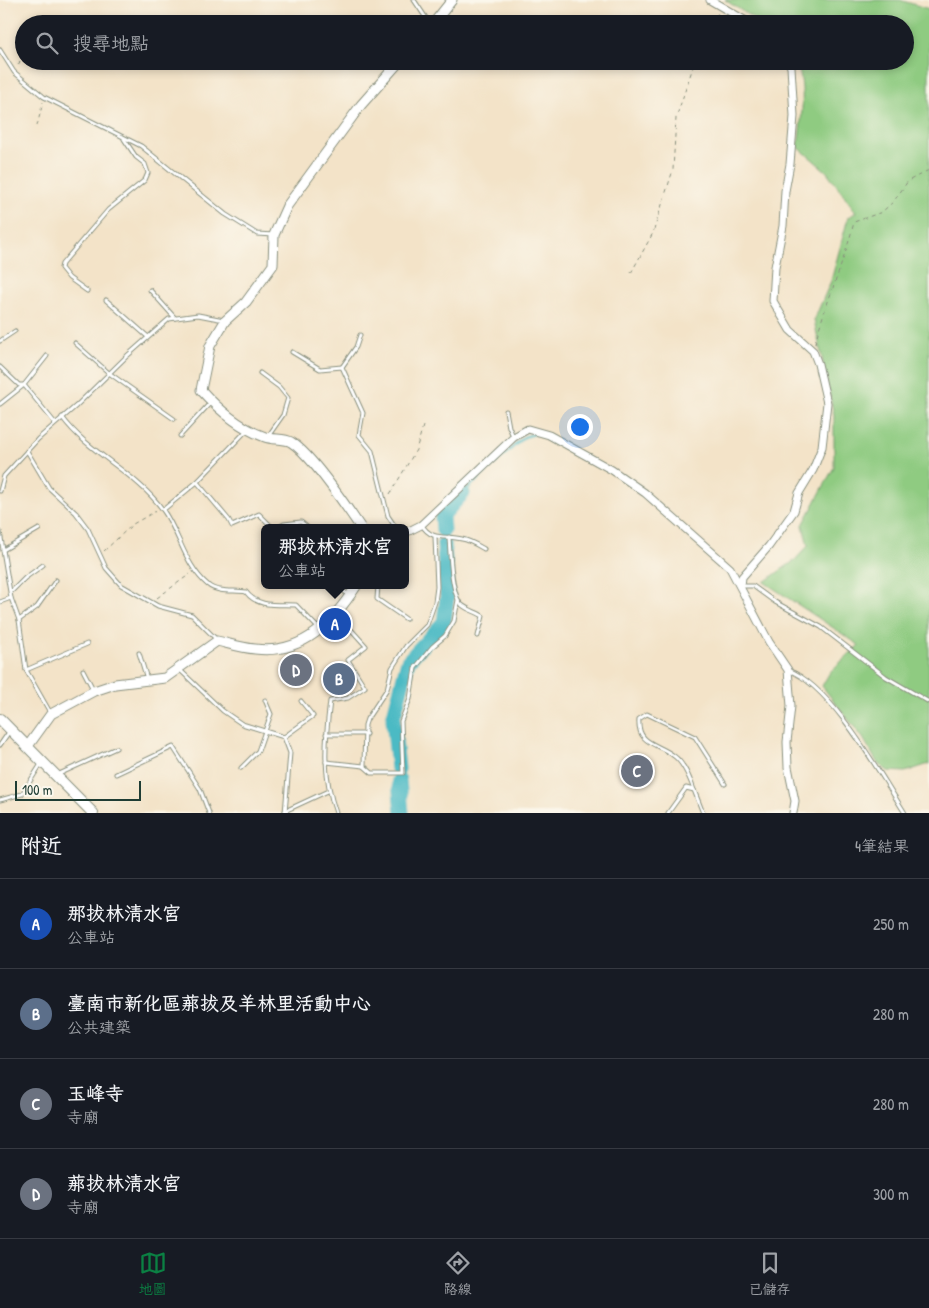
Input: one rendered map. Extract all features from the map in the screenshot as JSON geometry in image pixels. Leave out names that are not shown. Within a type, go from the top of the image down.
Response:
[{"type":"main road","points":[[0,719],[93,813]]},
{"type":"street","points":[[440,15],[452,0]]},
{"type":"street","points":[[710,0],[736,15]]},
{"type":"street","points":[[358,524],[342,499],[298,447],[288,440],[268,438],[247,430],[211,401],[201,390],[210,346],[225,320],[246,302],[273,266],[274,235],[292,199],[361,105],[392,70]]},
{"type":"street","points":[[741,586],[742,577],[769,546],[794,511],[799,493],[813,470],[822,446],[826,403],[818,364],[813,351],[790,330],[773,301],[775,267],[783,226],[794,116],[791,70]]},
{"type":"street","points":[[409,531],[421,525],[514,437],[528,429],[549,436],[612,470],[645,494],[730,568],[769,642],[788,670],[791,706],[787,742],[788,767],[795,801],[793,813]]},
{"type":"street","points":[[28,746],[51,714],[94,691],[115,684],[166,678],[180,670],[217,641],[256,650],[273,649],[304,642],[321,631],[354,589]]},
{"type":"lane","points":[[414,0],[425,15]]},
{"type":"lane","points":[[0,50],[14,72],[44,96],[141,146],[167,165],[225,214],[257,234],[274,235]]},
{"type":"lane","points":[[87,291],[69,278],[61,268],[62,264],[108,210],[145,180],[148,173],[145,164],[136,157],[124,138]]},
{"type":"lane","points":[[150,290],[175,318]]},
{"type":"lane","points":[[106,300],[148,337]]},
{"type":"lane","points":[[0,491],[4,476],[27,450],[76,406],[109,372],[169,319],[198,316],[225,320]]},
{"type":"lane","points":[[0,341],[15,331]]},
{"type":"lane","points":[[292,352],[320,369],[342,367],[356,347],[360,335]]},
{"type":"lane","points":[[75,343],[109,372],[174,419]]},
{"type":"lane","points":[[0,404],[24,385],[48,356]]},
{"type":"lane","points":[[0,367],[19,385],[24,385],[55,423]]},
{"type":"lane","points":[[342,367],[363,412],[360,436],[372,451],[382,496],[388,516],[393,524]]},
{"type":"lane","points":[[260,373],[279,387],[288,398],[283,415],[268,438]]},
{"type":"lane","points":[[180,436],[211,401]]},
{"type":"lane","points":[[506,411],[509,427],[514,437]]},
{"type":"lane","points":[[62,417],[71,429],[92,447],[130,475],[162,509],[195,571],[210,587],[246,592],[252,601],[263,604],[296,605],[321,631]]},
{"type":"lane","points":[[162,509],[196,482],[247,430]]},
{"type":"lane","points":[[27,450],[49,488],[76,512],[88,530],[106,568],[121,585],[152,602],[192,615],[217,641]]},
{"type":"lane","points":[[196,482],[232,526],[259,514],[270,524]]},
{"type":"lane","points":[[284,524],[301,522],[303,524]]},
{"type":"lane","points":[[421,525],[426,532],[435,537],[463,539],[484,549]]},
{"type":"lane","points":[[3,550],[39,529]]},
{"type":"lane","points":[[0,532],[11,598],[19,620],[26,670],[51,714]]},
{"type":"lane","points":[[364,766],[365,725],[387,689],[392,668],[406,646],[427,624],[435,602],[437,587],[435,537]]},
{"type":"lane","points":[[449,537],[455,591],[458,600],[462,605],[483,616],[478,636]]},
{"type":"lane","points":[[10,593],[25,578],[43,565]]},
{"type":"lane","points":[[19,620],[37,607],[56,580]]},
{"type":"lane","points":[[741,586],[754,586],[775,602],[821,627],[886,677],[929,702]]},
{"type":"lane","points":[[342,589],[350,596]]},
{"type":"lane","points":[[378,589],[377,599],[406,619]]},
{"type":"lane","points":[[0,602],[11,598]]},
{"type":"lane","points":[[326,762],[364,766],[372,773],[403,773],[401,721],[410,699],[415,668],[432,646],[445,636],[454,622],[458,600]]},
{"type":"lane","points":[[336,813],[328,791],[326,762],[326,734],[330,701],[348,698],[365,687],[348,660],[366,646],[337,613]]},
{"type":"lane","points":[[26,670],[87,644]]},
{"type":"lane","points":[[139,653],[147,681]]},
{"type":"lane","points":[[83,670],[94,691]]},
{"type":"lane","points":[[180,670],[223,712],[242,724],[284,736]]},
{"type":"lane","points":[[788,670],[795,673],[815,689],[849,726],[905,813]]},
{"type":"lane","points":[[241,768],[258,751],[271,714],[264,700]]},
{"type":"lane","points":[[284,736],[312,716],[301,701]]},
{"type":"lane","points":[[703,813],[688,774],[674,756],[642,736],[638,729],[639,718],[647,714],[696,737],[725,784]]},
{"type":"lane","points":[[0,745],[11,730]]},
{"type":"lane","points":[[326,734],[366,734]]},
{"type":"lane","points":[[284,736],[290,754],[285,812]]},
{"type":"lane","points":[[116,774],[173,747],[200,790],[209,813]]},
{"type":"lane","points":[[56,775],[116,748]]},
{"type":"lane","points":[[0,800],[22,794],[30,785],[43,761]]},
{"type":"lane","points":[[668,813],[686,788],[694,790]]},
{"type":"lane","points":[[285,812],[328,791]]},
{"type":"path","points":[[716,15],[721,6]]},
{"type":"path","points":[[631,273],[653,233],[673,170],[676,118],[692,70]]},
{"type":"path","points":[[37,126],[44,96]]},
{"type":"path","points":[[813,351],[828,295],[847,254],[854,222],[882,212],[894,201],[908,181],[929,170]]},
{"type":"path","points":[[382,496],[391,494],[416,450],[423,426]]},
{"type":"path","points":[[100,555],[133,524],[162,509]]},
{"type":"path","points":[[152,602],[195,571]]},
{"type":"green space","points":[[725,0],[900,0],[929,9],[929,764],[905,772],[888,771],[878,764],[863,738],[822,686],[830,672],[859,645],[764,582],[794,561],[808,546],[803,525],[834,467],[834,415],[814,320],[831,281],[848,218],[856,212],[827,172],[798,147],[802,115],[802,93],[799,70],[914,70],[914,15],[748,15]]},
{"type":"building","points":[[337,664],[348,666],[350,670],[347,693],[334,691]]},
{"type":"waterway","points":[[463,493],[524,437],[534,434]]},
{"type":"waterway","points":[[443,530],[442,516],[463,493]]},
{"type":"waterway","points":[[398,769],[393,719],[408,661],[444,622],[447,597],[444,544]]},
{"type":"waterway","points":[[399,780],[402,813]]},
{"type":"place","name":"那拔林清水宮","points":[[335,624]]},
{"type":"place","name":"𦰡拔林清水宮","points":[[296,670]]},
{"type":"place","name":"臺南市新化區𦰡拔及羊林里活動中心","points":[[339,679]]},
{"type":"place","name":"玉峰寺","points":[[637,771]]}]
